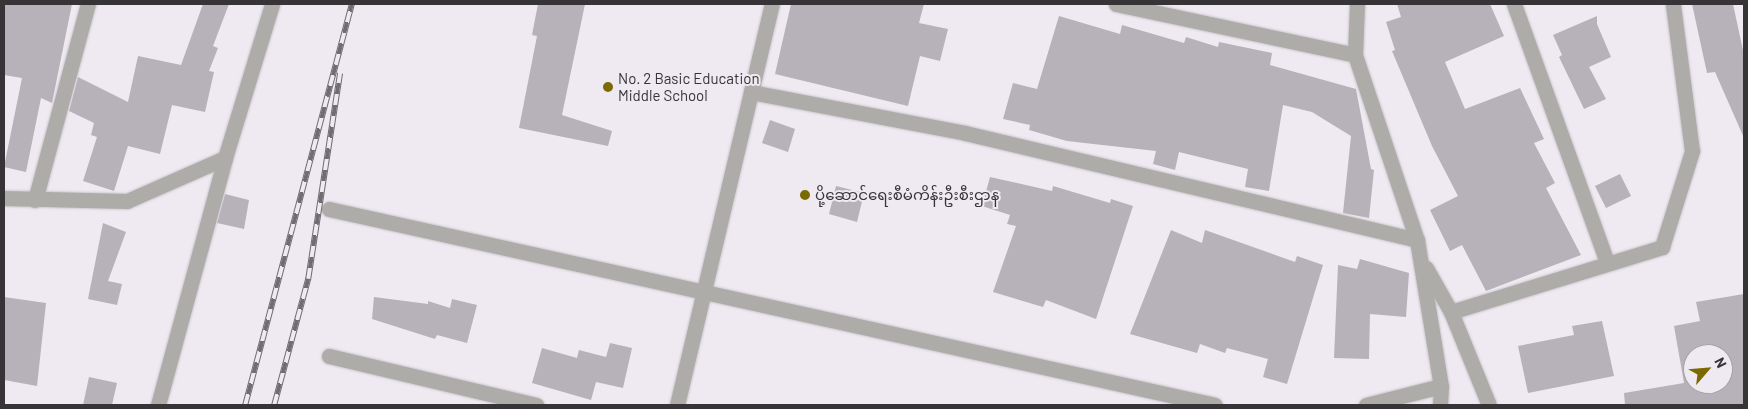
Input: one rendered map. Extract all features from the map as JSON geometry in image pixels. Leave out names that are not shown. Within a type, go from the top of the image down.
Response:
[{"type":"street","points":[[35,200],[88,4]]},
{"type":"street","points":[[158,405],[224,158],[272,4]]},
{"type":"street","points":[[677,405],[772,4]]},
{"type":"street","points":[[1116,4],[1355,55]]},
{"type":"street","points":[[1357,4],[1355,55],[1421,259],[1441,386],[1440,405]]},
{"type":"street","points":[[1514,4],[1607,263]]},
{"type":"street","points":[[1450,312],[1662,247],[1692,151],[1673,4]]},
{"type":"street","points":[[751,92],[965,133],[1416,240]]},
{"type":"street","points":[[4,198],[127,201],[224,158]]},
{"type":"street","points":[[328,209],[704,294],[1215,405]]},
{"type":"street","points":[[1421,259],[1450,312],[1489,405]]},
{"type":"street","points":[[329,356],[536,405]]},
{"type":"street","points":[[1366,405],[1441,386]]},
{"type":"building","points":[[4,4],[72,4],[52,103],[41,98],[26,172],[4,167],[22,78],[4,75]]},
{"type":"building","points":[[203,4],[229,4],[213,46],[218,48],[209,71],[214,72],[205,112],[172,105],[160,154],[128,146],[114,191],[83,181],[97,137],[91,135],[94,123],[69,111],[78,77],[128,102],[138,56],[181,65]]},
{"type":"building","points":[[538,4],[585,4],[562,115],[612,131],[608,146],[519,128],[537,36],[532,35]]},
{"type":"building","points":[[791,4],[924,4],[919,23],[948,29],[940,61],[920,56],[908,106],[775,74]]},
{"type":"building","points":[[1397,4],[1490,4],[1504,36],[1445,62],[1465,109],[1520,88],[1544,139],[1534,143],[1555,183],[1546,188],[1581,255],[1486,291],[1462,245],[1450,251],[1430,210],[1458,196],[1432,146],[1392,51],[1395,50],[1386,22],[1401,17]]},
{"type":"building","points":[[1692,4],[1733,4],[1744,55],[1744,138],[1715,72],[1707,73]]},
{"type":"building","points":[[1059,16],[1120,34],[1122,25],[1184,43],[1186,37],[1218,47],[1219,42],[1272,53],[1270,65],[1356,89],[1371,169],[1374,170],[1369,218],[1343,213],[1351,136],[1312,112],[1283,105],[1269,191],[1245,187],[1248,169],[1179,152],[1175,170],[1153,164],[1156,151],[1067,141],[1029,130],[1030,125],[1003,119],[1013,83],[1037,89]]},
{"type":"building","points":[[1597,16],[1597,24],[1611,57],[1589,67],[1606,99],[1584,109],[1559,57],[1562,55],[1553,35]]},
{"type":"building","points":[[770,120],[795,129],[788,152],[762,143]]},
{"type":"building","points":[[1620,174],[1631,196],[1606,208],[1595,186]]},
{"type":"building","points":[[990,177],[1052,191],[1053,186],[1110,203],[1111,199],[1133,206],[1096,319],[1046,300],[1043,307],[993,292],[1016,226],[1007,224],[1010,215],[982,206]]},
{"type":"building","points":[[836,186],[864,193],[857,222],[829,214]]},
{"type":"building","points":[[225,194],[249,200],[244,229],[217,223]]},
{"type":"building","points":[[103,223],[126,232],[108,281],[122,284],[117,305],[88,299]]},
{"type":"building","points":[[1171,230],[1202,243],[1205,230],[1295,262],[1297,256],[1323,265],[1287,384],[1263,377],[1268,359],[1227,348],[1225,353],[1200,344],[1197,353],[1130,334]]},
{"type":"building","points":[[1360,259],[1409,273],[1406,317],[1370,314],[1369,359],[1334,358],[1338,265],[1357,269]]},
{"type":"building","points":[[1744,294],[1744,405],[1625,405],[1624,393],[1683,383],[1683,394],[1733,394],[1733,344],[1683,344],[1683,377],[1674,326],[1700,321],[1696,302]]},
{"type":"building","points":[[4,297],[46,303],[37,386],[4,380]]},
{"type":"building","points":[[374,297],[428,304],[428,301],[450,308],[452,299],[477,305],[467,343],[437,335],[435,339],[372,319]]},
{"type":"building","points":[[1602,321],[1614,376],[1528,393],[1518,346],[1574,335],[1572,326]]},
{"type":"building","points":[[610,343],[632,348],[623,388],[596,382],[591,400],[532,383],[542,348],[577,358],[579,350],[606,357]]},
{"type":"building","points":[[89,377],[117,383],[112,405],[83,405]]},
{"type":"railway","points":[[245,405],[352,4]]},
{"type":"railway","points":[[274,405],[308,279],[340,73]]},
{"type":"place","name":"No. 2 Basic Education Middle School","points":[[608,87]]},
{"type":"place","name":"ပို့ဆောင်ရေးစီမံကိန်းဦးစီးဌာန","points":[[805,195]]}]
